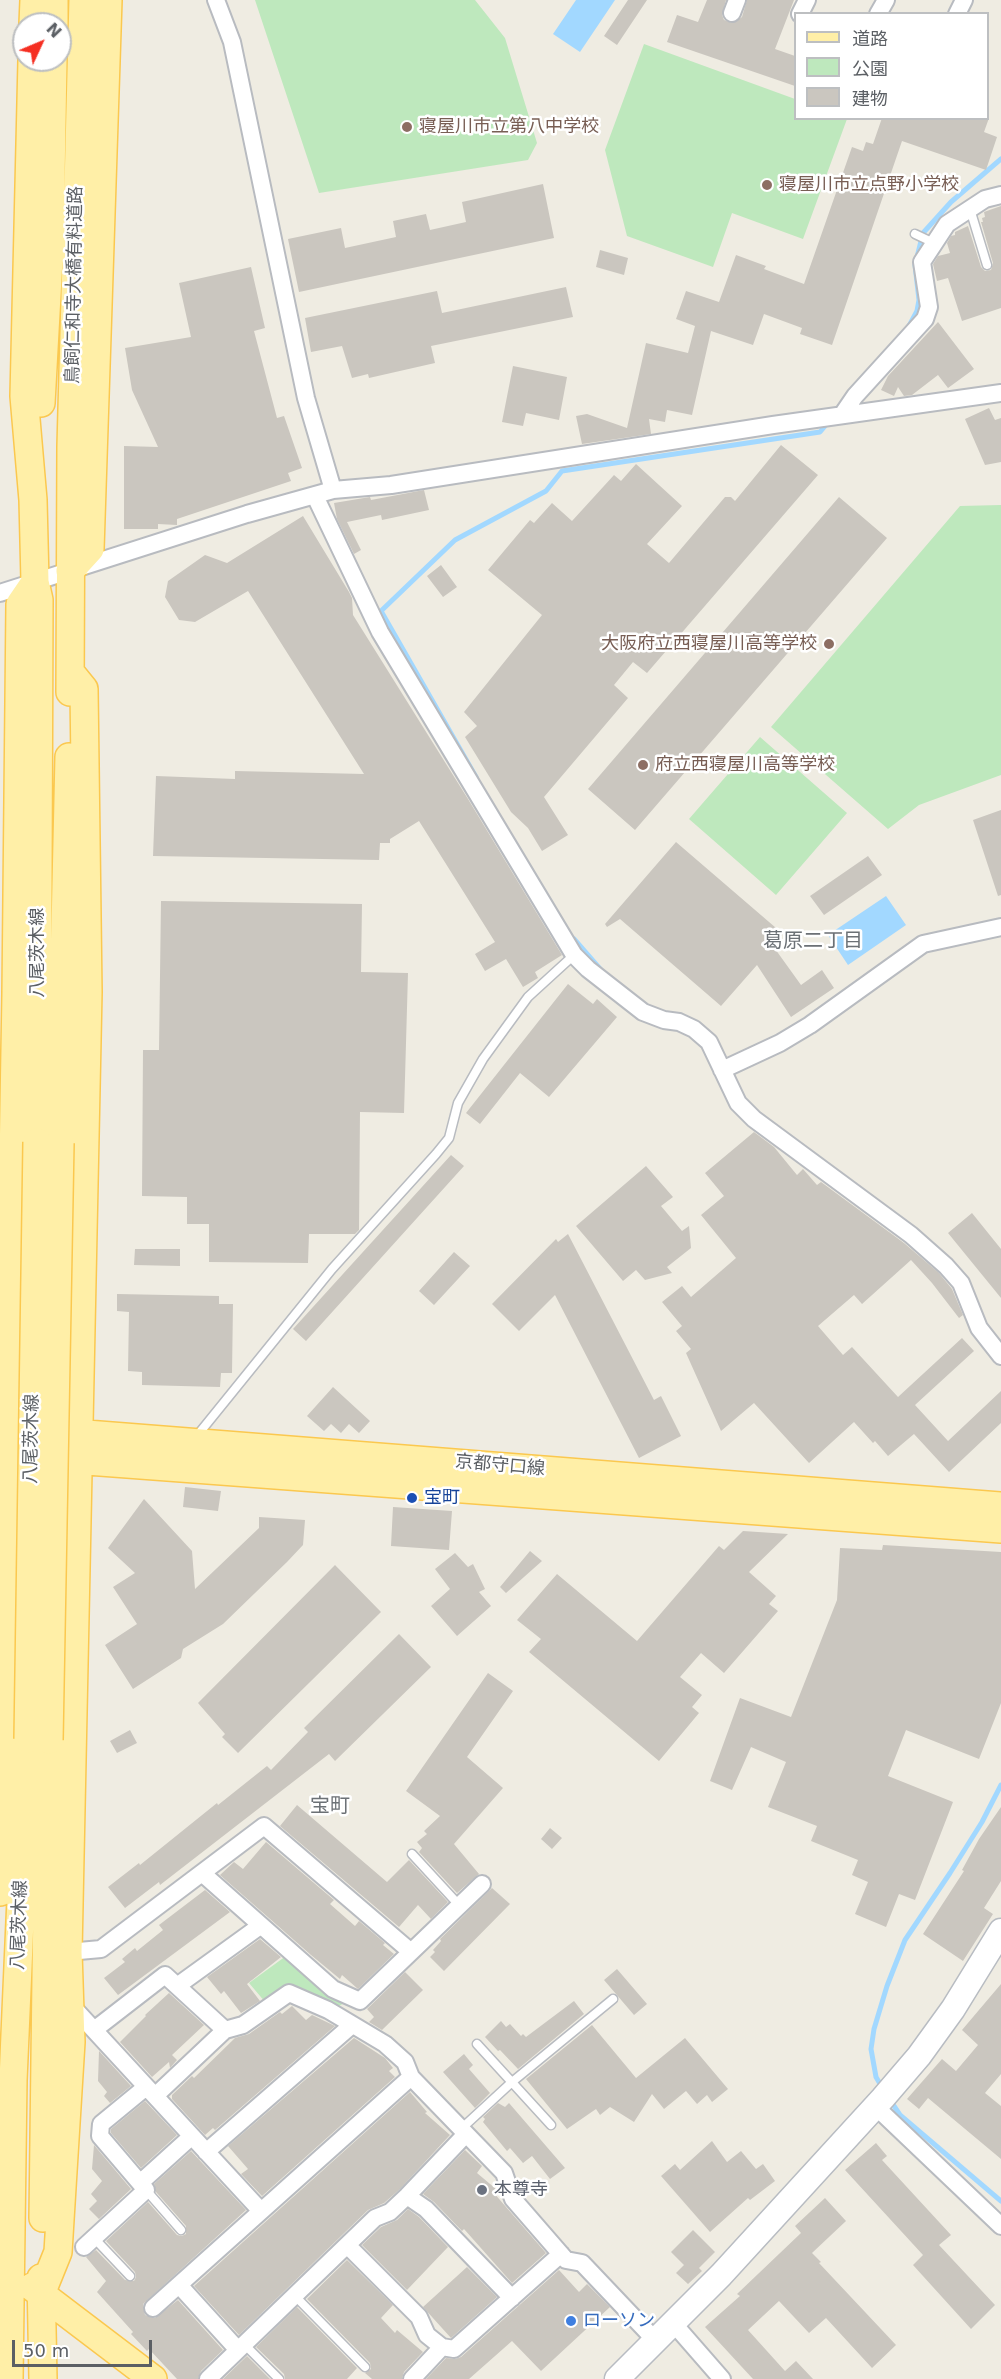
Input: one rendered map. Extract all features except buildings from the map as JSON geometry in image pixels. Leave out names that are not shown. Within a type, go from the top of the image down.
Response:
[{"type":"main road","name":"鳥飼仁和寺大橋有料道路","points":[[70,571],[83,0]]},
{"type":"main road","points":[[70,571],[90,549],[108,0]]},
{"type":"main road","points":[[32,72],[24,396],[33,500]]},
{"type":"main road","name":"鳥飼仁和寺大橋有料道路","points":[[33,500],[42,396],[50,241],[53,72]]},
{"type":"main road","name":"八尾茨木線","points":[[33,500],[35,582],[39,600],[48,1142]]},
{"type":"main road","name":"八尾茨木線","points":[[43,2379],[38,1739],[48,1142],[71,674],[70,571]]},
{"type":"main road","points":[[0,1892],[3,1425],[16,1006],[20,604],[35,582]]},
{"type":"main road","points":[[41,2294],[58,2252],[71,2042],[68,1952],[87,1004],[87,807],[84,689],[71,674]]},
{"type":"main road","name":"京都守口線","points":[[3,1425],[79,1447],[1001,1528]]},
{"type":"main road","name":"京都守口線","points":[[4,1455],[79,1447],[192,1442],[1001,1506]]},
{"type":"main road","name":"八尾茨木線","points":[[9,2379],[5,2266],[13,2080],[38,1739]]},
{"type":"main road","points":[[0,2094],[5,2266],[153,2379]]},
{"type":"street","points":[[216,0],[232,42],[306,398],[333,490]]},
{"type":"street","points":[[842,415],[855,396],[925,319],[929,307],[922,262],[932,242],[948,224],[970,208],[985,199],[1001,195]]},
{"type":"street","points":[[0,593],[247,514],[333,490],[391,485],[842,415],[1000,397]]},
{"type":"street","points":[[315,496],[380,632],[574,955],[588,969],[644,1012],[664,1020],[679,1022],[693,1029],[709,1042],[728,1068],[738,1104],[754,1119],[911,1235],[946,1266],[961,1283],[979,1328],[1001,1356]]},
{"type":"street","points":[[728,1068],[780,1043],[810,1025],[923,944],[1001,927]]},
{"type":"street","points":[[68,1952],[101,1949],[264,1826],[410,1951]]},
{"type":"street","points":[[201,1873],[333,1989],[360,2001]]},
{"type":"street","points":[[206,2152],[347,2021],[360,2001],[482,1884]]},
{"type":"street","points":[[177,1986],[260,1926]]},
{"type":"street","points":[[617,2379],[674,2324],[883,2098],[953,2009],[1001,1931]]},
{"type":"street","points":[[94,2030],[165,1975],[225,2030]]},
{"type":"street","points":[[143,2186],[100,2136],[101,2124],[150,2091],[225,2030],[243,2025],[289,1993],[347,2021],[385,2044],[405,2062],[411,2078],[504,2173],[513,2199],[561,2254],[566,2259],[582,2263],[656,2341]]},
{"type":"street","points":[[69,2003],[261,2211]]},
{"type":"street","points":[[153,2308],[411,2078]]},
{"type":"street","points":[[883,2098],[1001,2226]]},
{"type":"street","points":[[208,2379],[375,2218],[390,2212],[407,2196],[463,2132]]},
{"type":"street","points":[[89,2243],[192,2136]]},
{"type":"street","points":[[407,2196],[426,2210],[512,2298]]},
{"type":"street","points":[[348,2246],[419,2317],[427,2335],[442,2347],[454,2349],[561,2254]]},
{"type":"street","points":[[179,2285],[241,2347]]},
{"type":"street","points":[[674,2324],[722,2379]]},
{"type":"street","points":[[415,2378],[442,2347]]},
{"type":"lane","points":[[970,208],[987,266]]},
{"type":"lane","points":[[915,234],[932,242]]},
{"type":"lane","points":[[192,1442],[332,1269],[449,1138],[458,1103],[483,1059],[528,996],[574,955]]},
{"type":"lane","points":[[412,1854],[459,1905]]},
{"type":"lane","points":[[463,2132],[512,2082],[613,1999]]},
{"type":"lane","points":[[477,2044],[550,2126]]},
{"type":"lane","points":[[143,2186],[181,2230]]},
{"type":"lane","points":[[89,2243],[130,2276]]},
{"type":"lane","points":[[296,2296],[365,2367]]},
{"type":"lane","points":[[241,2347],[279,2379]]},
{"type":"green space","points":[[255,0],[475,0],[505,38],[537,143],[528,160],[319,193]]},
{"type":"green space","points":[[644,44],[794,99],[794,120],[847,120],[803,239],[732,213],[713,267],[627,236],[605,150]]},
{"type":"green space","points":[[1001,505],[1001,775],[919,805],[888,829],[771,727],[960,506]]},
{"type":"green space","points":[[760,737],[847,813],[776,895],[689,819]]},
{"type":"green space","points":[[286,1956],[348,2001],[337,2007],[300,1990],[266,2003],[249,1983]]},
{"type":"water","points":[[576,0],[615,0],[580,52],[553,34]]},
{"type":"water","points":[[886,896],[906,925],[848,965],[828,935]]},
{"type":"waterway","points":[[909,326],[917,311],[919,300],[915,265],[923,233],[951,202],[1001,159]]},
{"type":"waterway","points":[[476,777],[381,611],[455,540],[546,491],[562,471],[820,432],[825,426]]},
{"type":"waterway","points":[[574,939],[601,970]]},
{"type":"waterway","points":[[883,2089],[876,2077],[871,2049],[874,2029],[887,1986],[905,1940],[982,1822],[1001,1785]]},
{"type":"waterway","points":[[890,2100],[900,2115],[1001,2201]]},
{"type":"place","name":"寝屋川市立第八中学校","points":[[407,127]]},
{"type":"place","name":"寝屋川市立点野小学校","points":[[767,185]]},
{"type":"place","name":"大阪府立西寝屋川高等学校","points":[[829,644]]},
{"type":"place","name":"府立西寝屋川高等学校","points":[[643,765]]},
{"type":"place","name":"宝町","points":[[412,1498]]},
{"type":"place","name":"本尊寺","points":[[482,2190]]},
{"type":"place","name":"ローソン","points":[[571,2321]]},
{"type":"district","name":"葛原二丁目","points":[[813,942]]},
{"type":"district","name":"宝町","points":[[330,1807]]}]
